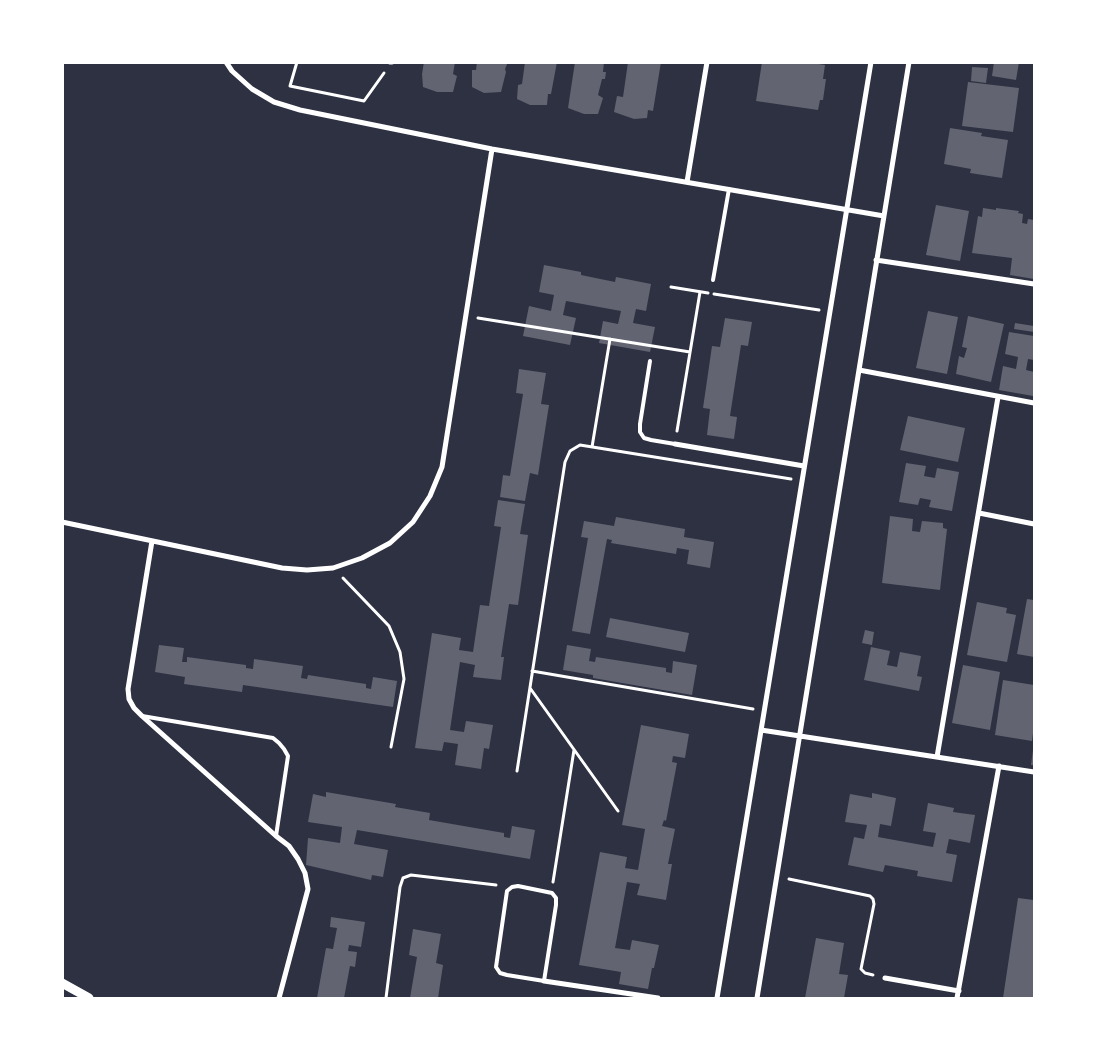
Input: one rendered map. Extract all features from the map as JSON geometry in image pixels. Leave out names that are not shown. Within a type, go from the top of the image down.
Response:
[{"type":"street","points":[[226,62],[232,71],[252,89],[274,102],[300,110],[492,149],[884,216]]},
{"type":"street","points":[[687,182],[707,62]]},
{"type":"street","points":[[717,998],[871,62]]},
{"type":"street","points":[[757,998],[909,62]]},
{"type":"street","points":[[62,522],[282,568],[307,570],[333,568],[362,558],[390,543],[413,522],[430,496],[442,467],[492,149]]},
{"type":"street","points":[[876,260],[1034,284]]},
{"type":"street","points":[[858,370],[1034,403]]},
{"type":"street","points":[[937,757],[998,396]]},
{"type":"street","points":[[675,444],[804,466]]},
{"type":"street","points":[[979,513],[1034,524]]},
{"type":"street","points":[[152,540],[128,688],[129,699],[142,716],[289,846],[298,858],[305,873],[308,889],[279,998]]},
{"type":"street","points":[[761,730],[1034,772]]},
{"type":"street","points":[[957,998],[999,766]]},
{"type":"street","points":[[885,978],[959,991]]},
{"type":"street","points":[[544,981],[658,998]]},
{"type":"street","points":[[62,983],[89,998]]},
{"type":"lane","points":[[713,280],[729,189]]},
{"type":"lane","points":[[650,361],[640,432],[644,438],[675,444]]},
{"type":"lane","points":[[142,716],[273,738],[279,743],[288,756],[276,836]]},
{"type":"lane","points":[[518,886],[552,893],[556,898],[544,981],[500,973],[496,967],[507,891],[512,887],[518,886]]},
{"type":"path","points":[[296,62],[290,86],[364,101],[391,63]]},
{"type":"path","points":[[671,287],[830,311]]},
{"type":"path","points":[[675,444],[700,292]]},
{"type":"path","points":[[465,316],[690,352]]},
{"type":"path","points":[[592,447],[610,339]]},
{"type":"path","points":[[517,771],[566,462],[570,451],[580,445],[802,481]]},
{"type":"path","points":[[333,568],[389,626],[400,652],[404,679],[391,747]]},
{"type":"path","points":[[532,671],[764,711]]},
{"type":"path","points":[[530,688],[618,811]]},
{"type":"path","points":[[552,893],[574,750]]},
{"type":"path","points":[[386,998],[400,887],[403,878],[411,875],[512,887]]},
{"type":"path","points":[[777,876],[870,896],[874,904],[862,968],[865,973],[885,978]]},
{"type":"building","points":[[424,62],[455,62],[453,74],[457,76],[453,92],[437,92],[423,87],[422,74]]},
{"type":"building","points":[[477,62],[508,62],[501,92],[484,93],[472,87],[472,70],[476,70]]},
{"type":"building","points":[[525,62],[557,62],[551,94],[548,94],[547,105],[530,105],[517,99],[518,85],[522,84]]},
{"type":"building","points":[[575,62],[604,62],[603,72],[606,72],[605,79],[602,79],[598,95],[603,98],[598,114],[584,114],[568,108]]},
{"type":"building","points":[[628,62],[661,62],[653,111],[648,110],[647,118],[634,119],[614,112],[617,96],[623,97]]},
{"type":"building","points":[[762,62],[805,62],[825,65],[823,79],[826,79],[823,100],[820,100],[818,110],[756,101]]},
{"type":"building","points":[[994,62],[1019,62],[1016,80],[992,76]]},
{"type":"building","points":[[972,67],[988,68],[986,83],[971,81]]},
{"type":"building","points":[[968,82],[1019,88],[1013,132],[962,126]]},
{"type":"building","points":[[950,128],[982,133],[981,136],[1008,140],[1002,178],[970,173],[971,169],[944,164]]},
{"type":"building","points":[[936,205],[969,211],[960,261],[926,255]]},
{"type":"building","points":[[983,208],[1019,211],[1018,213],[1023,214],[1022,223],[1027,224],[1028,219],[1034,220],[1034,279],[1010,275],[1012,258],[972,253],[978,216],[982,217]]},
{"type":"building","points":[[544,265],[581,272],[581,275],[615,282],[616,277],[651,284],[646,311],[636,309],[633,323],[655,327],[650,352],[599,343],[603,321],[618,324],[621,311],[566,301],[563,315],[576,318],[570,345],[523,336],[529,306],[551,311],[554,295],[539,292]]},
{"type":"building","points":[[928,311],[958,317],[947,374],[916,368]]},
{"type":"building","points":[[968,316],[1004,324],[991,382],[956,374],[959,356],[964,358],[967,348],[962,347]]},
{"type":"building","points":[[725,318],[752,322],[748,346],[741,345],[730,416],[737,417],[734,439],[707,435],[710,409],[703,408],[712,346],[720,347]]},
{"type":"building","points":[[1015,323],[1034,326],[1034,332],[1014,329]]},
{"type":"building","points":[[1009,332],[1034,336],[1034,360],[1028,359],[1026,370],[1034,372],[1033,396],[999,390],[1003,366],[1016,369],[1018,357],[1005,354]]},
{"type":"building","points":[[519,369],[546,373],[541,404],[549,405],[538,475],[530,473],[525,501],[500,497],[503,475],[510,476],[523,394],[516,393]]},
{"type":"building","points":[[908,416],[965,428],[958,462],[900,450]]},
{"type":"building","points":[[906,463],[926,466],[924,476],[935,478],[937,468],[959,472],[952,511],[929,507],[931,500],[920,498],[918,505],[899,502]]},
{"type":"building","points":[[498,500],[525,504],[520,534],[528,535],[518,605],[509,604],[501,657],[504,657],[501,680],[473,677],[475,665],[460,662],[450,730],[464,732],[466,721],[493,725],[489,749],[484,748],[481,769],[455,765],[458,744],[444,742],[442,751],[415,748],[432,633],[461,638],[459,650],[473,652],[480,605],[489,606],[501,527],[494,526]]},
{"type":"building","points":[[890,516],[913,519],[912,531],[920,532],[922,521],[943,523],[943,528],[947,529],[940,590],[882,583]]},
{"type":"building","points":[[616,517],[685,529],[684,537],[714,542],[710,568],[687,564],[689,550],[677,548],[676,554],[611,543],[612,540],[607,539],[590,634],[572,631],[588,538],[581,537],[584,521],[614,526]]},
{"type":"building","points":[[1027,599],[1034,600],[1034,657],[1017,654]]},
{"type":"building","points":[[977,602],[1007,608],[1006,613],[1016,615],[1007,662],[967,655]]},
{"type":"building","points":[[610,618],[689,633],[685,652],[606,637]]},
{"type":"building","points":[[865,630],[874,632],[872,645],[862,643]]},
{"type":"building","points":[[159,645],[184,648],[182,662],[187,662],[187,657],[246,665],[246,668],[253,669],[254,659],[303,666],[301,678],[307,679],[308,675],[366,684],[366,688],[371,689],[373,677],[397,681],[393,707],[243,685],[242,692],[184,684],[185,677],[155,672]]},
{"type":"building","points":[[567,645],[591,649],[589,661],[595,662],[596,657],[666,668],[666,672],[672,673],[673,661],[697,665],[692,695],[593,678],[593,675],[563,670]]},
{"type":"building","points":[[871,647],[890,651],[887,665],[897,667],[900,652],[921,656],[917,676],[922,677],[919,691],[864,680]]},
{"type":"building","points":[[963,665],[1000,672],[990,730],[952,723]]},
{"type":"building","points":[[1003,680],[1034,685],[1032,741],[995,735]]},
{"type":"building","points":[[641,725],[689,734],[685,758],[673,756],[672,762],[677,763],[666,821],[664,820],[662,826],[675,829],[668,864],[672,864],[666,900],[637,895],[640,884],[627,882],[615,948],[630,950],[632,940],[659,945],[648,989],[619,984],[621,972],[579,965],[600,852],[627,857],[625,868],[638,870],[645,829],[622,825]]},
{"type":"building","points":[[1033,750],[1034,765],[1031,765]]},
{"type":"building","points":[[326,792],[396,804],[395,807],[430,813],[429,820],[504,833],[504,837],[510,838],[512,826],[535,830],[530,859],[357,830],[354,844],[388,850],[383,877],[372,875],[371,880],[306,865],[308,838],[340,843],[342,827],[308,822],[313,794],[326,797]]},
{"type":"building","points":[[872,793],[896,798],[891,826],[880,824],[878,837],[933,847],[936,833],[923,831],[928,803],[954,808],[953,812],[975,815],[970,843],[949,839],[946,853],[957,855],[952,882],[917,876],[918,871],[885,865],[883,872],[848,865],[854,837],[864,839],[867,825],[845,822],[850,794],[872,798]]},
{"type":"building","points":[[1018,898],[1034,900],[1034,998],[1003,998]]},
{"type":"building","points":[[331,917],[365,922],[361,947],[349,945],[348,951],[357,952],[355,967],[350,966],[344,998],[317,998],[326,948],[333,949],[337,928],[330,927]]},
{"type":"building","points":[[413,929],[441,934],[436,963],[443,965],[438,998],[410,998],[417,957],[409,955]]},
{"type":"building","points":[[816,938],[844,943],[839,974],[848,975],[844,998],[805,998]]}]
